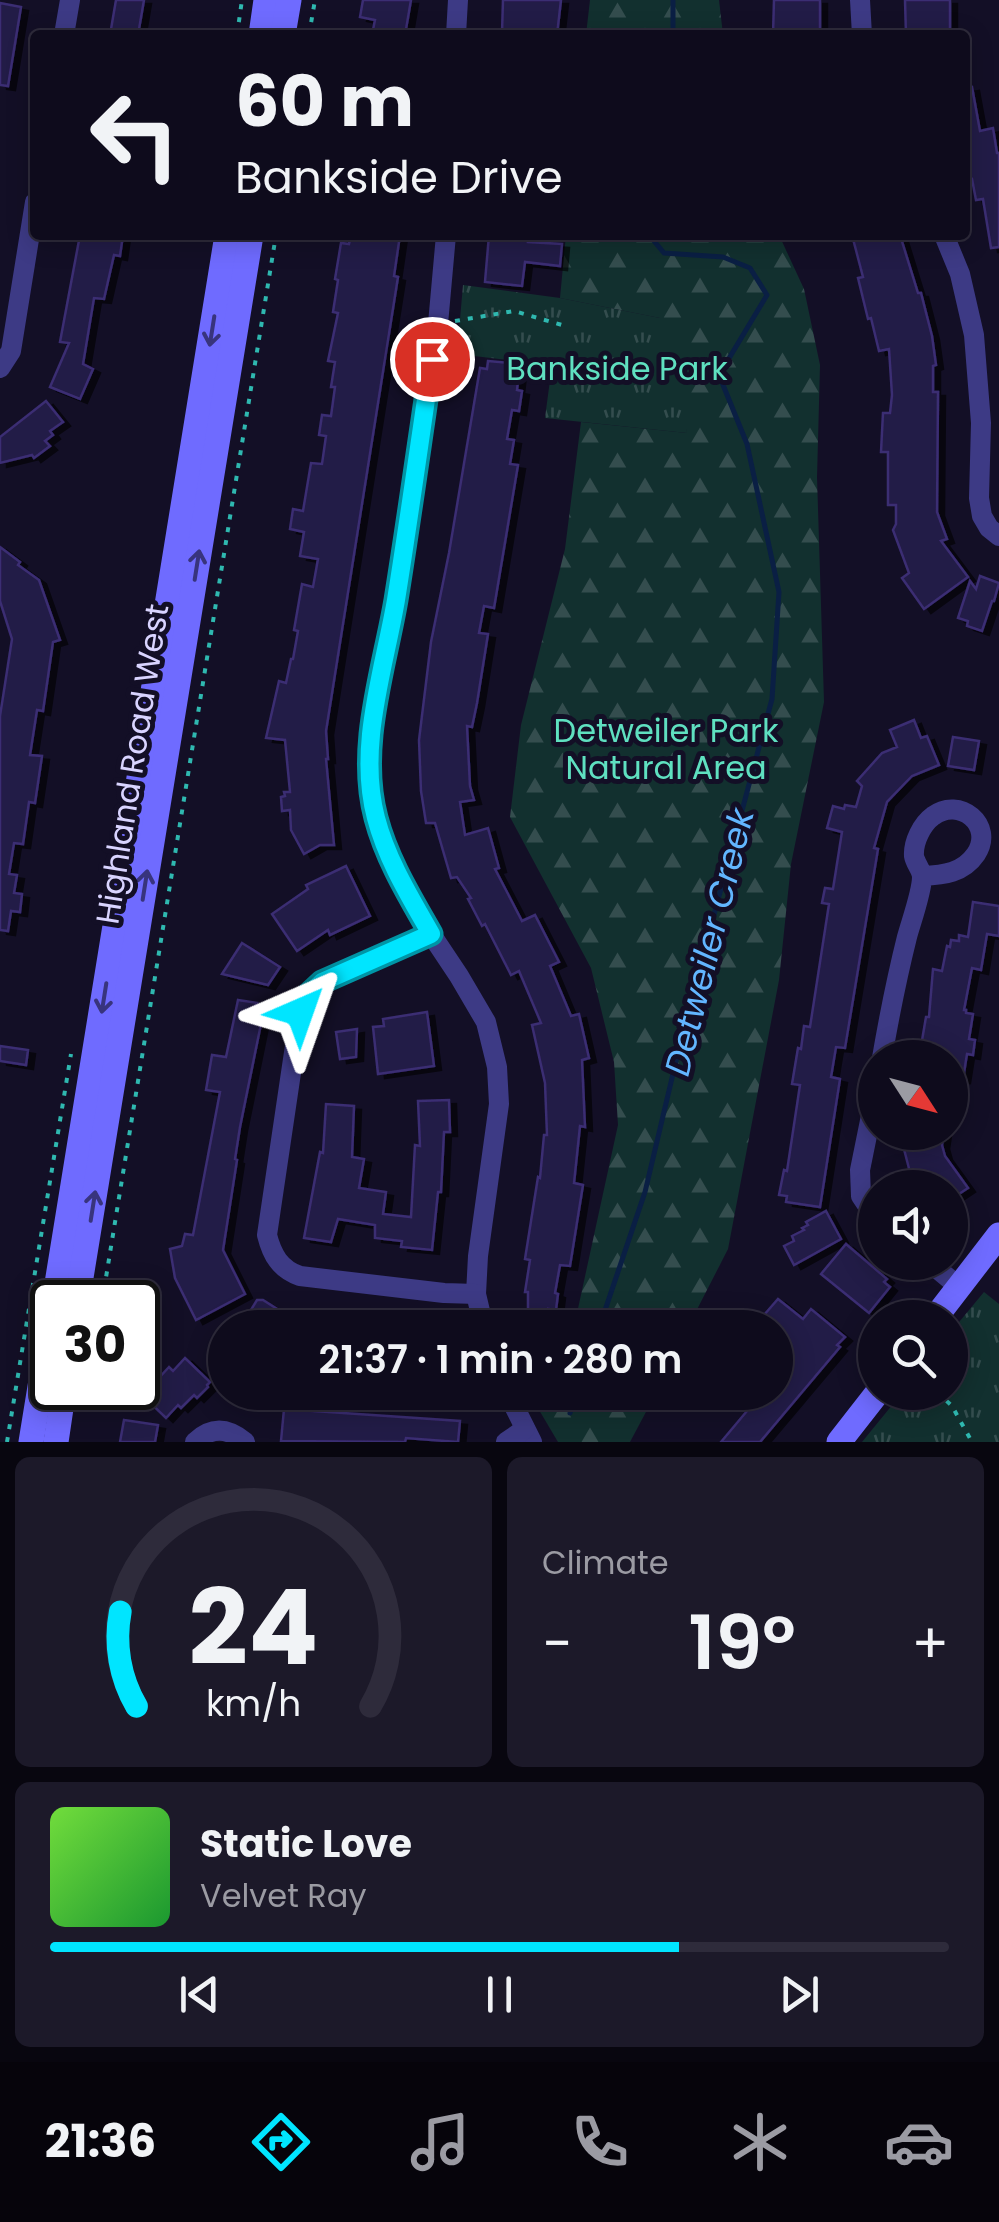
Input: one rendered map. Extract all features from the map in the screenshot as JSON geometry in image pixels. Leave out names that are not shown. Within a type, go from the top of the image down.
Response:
[{"type":"main road","points":[[261,30],[266,0]]},
{"type":"main road","points":[[284,30],[289,0]]},
{"type":"main road","name":"Highland Road West","points":[[58,1280],[227,240]]},
{"type":"main road","name":"Highland Road West","points":[[81,1280],[249,240]]},
{"type":"main road","points":[[948,1300],[999,1235]]},
{"type":"main road","points":[[30,1442],[35,1410]]},
{"type":"main road","points":[[56,1442],[61,1410]]},
{"type":"main road","points":[[839,1442],[864,1410]]},
{"type":"street","points":[[65,30],[70,0]]},
{"type":"street","points":[[456,30],[458,0]]},
{"type":"street","points":[[860,0],[862,30]]},
{"type":"street","points":[[0,368],[11,351],[30,233]]},
{"type":"street","points":[[446,240],[438,324],[371,738],[370,776],[376,816],[392,866],[486,1022],[496,1067],[499,1104],[478,1256],[476,1294],[480,1310]]},
{"type":"street","points":[[946,240],[960,274],[974,335],[981,423],[978,498],[982,516],[999,536]]},
{"type":"street","points":[[885,1040],[922,876]]},
{"type":"street","points":[[431,934],[322,982],[308,995],[300,1012],[267,1235],[270,1249],[282,1268],[300,1276],[476,1294]]},
{"type":"street","points":[[951,1280],[958,1286]]},
{"type":"street","points":[[506,1442],[528,1436],[516,1410]]},
{"type":"street","points":[[194,1442],[217,1430],[234,1433],[245,1442]]},
{"type":"path","points":[[238,30],[242,0]]},
{"type":"path","points":[[310,30],[314,0]]},
{"type":"path","points":[[106,1280],[275,240]]},
{"type":"path","points":[[438,324],[514,311],[562,325]]},
{"type":"path","points":[[954,1410],[972,1442]]},
{"type":"green space","points":[[590,0],[719,0],[722,30],[587,30]]},
{"type":"green space","name":"Detweiler Park Natural Area","points":[[566,240],[781,240],[804,289],[820,365],[817,477],[824,702],[791,864],[779,980],[728,1249],[697,1310],[578,1310],[618,1125],[614,1062],[591,968],[510,817],[521,725],[565,549],[581,422],[687,433],[660,318],[560,298]]},
{"type":"green space","name":"Bankside Park","points":[[463,285],[560,298],[660,318],[679,332],[687,433],[545,418],[552,365],[457,354]]},
{"type":"green space","points":[[984,1292],[999,1304],[999,1442],[862,1442],[888,1410],[968,1410],[968,1311]]},
{"type":"green space","points":[[539,1410],[647,1410],[630,1442],[558,1442]]},
{"type":"building","points":[[116,0],[144,0],[139,30],[111,30]]},
{"type":"building","points":[[363,0],[411,0],[406,30],[373,30],[375,20],[360,17]]},
{"type":"building","points":[[503,0],[561,0],[558,30],[502,30]]},
{"type":"building","points":[[774,0],[820,0],[820,30],[773,30]]},
{"type":"building","points":[[905,0],[950,0],[950,30],[906,30]]},
{"type":"building","points":[[0,3],[21,7],[8,86],[0,85]]},
{"type":"building","points":[[970,87],[980,131],[993,128],[999,153],[999,247],[991,248],[983,199],[976,200],[970,179]]},
{"type":"building","points":[[79,240],[122,240],[120,256],[114,255],[104,299],[94,298],[83,364],[93,369],[80,399],[50,387],[69,343],[60,342]]},
{"type":"building","points":[[350,240],[399,240],[394,276],[398,277],[326,731],[334,845],[320,845],[304,854],[291,830],[290,810],[282,811],[281,797],[290,792],[285,740],[266,738],[279,681],[286,683],[293,659],[302,584],[313,587],[318,559],[300,556],[304,532],[290,529],[293,509],[303,511],[311,463],[322,464],[326,436],[319,435],[322,415],[331,416],[335,387],[331,387],[335,362],[328,361],[338,313],[333,312],[338,280],[335,279],[341,243],[349,244]]},
{"type":"building","points":[[489,240],[562,244],[560,266],[525,262],[522,286],[485,282]]},
{"type":"building","points":[[853,240],[902,240],[932,336],[936,365],[933,392],[938,392],[937,512],[947,539],[941,541],[968,577],[924,609],[902,578],[909,573],[893,530],[896,505],[888,505],[888,452],[881,452],[883,413],[890,413],[892,395],[889,349],[879,351],[858,278],[863,277]]},
{"type":"building","points":[[488,361],[520,364],[519,411],[512,410],[507,439],[514,440],[510,464],[518,465],[494,608],[484,606],[479,633],[488,634],[472,727],[467,726],[474,800],[460,802],[465,835],[488,828],[499,868],[495,869],[522,921],[535,915],[559,962],[550,966],[571,1016],[579,1014],[589,1058],[582,1060],[585,1127],[580,1126],[574,1183],[583,1185],[570,1266],[560,1265],[556,1310],[528,1310],[525,1292],[530,1260],[525,1259],[547,1135],[545,1083],[532,1025],[541,1023],[519,971],[511,975],[468,899],[471,898],[457,877],[451,878],[435,823],[426,823],[421,791],[419,740],[431,642],[480,368],[487,369]]},
{"type":"building","points":[[46,401],[63,422],[50,431],[53,435],[45,441],[50,446],[34,458],[32,455],[0,463],[0,437]]},
{"type":"building","points":[[0,547],[39,580],[60,640],[53,642],[43,711],[37,710],[30,755],[42,756],[35,803],[29,802],[23,844],[14,843],[9,874],[17,875],[14,893],[22,894],[20,912],[11,911],[8,931],[0,930],[0,716],[12,639],[0,601]]},
{"type":"building","points":[[980,576],[999,583],[982,631],[958,618],[970,581],[976,589]]},
{"type":"building","points":[[914,720],[921,738],[927,736],[939,765],[912,776],[887,802],[874,848],[878,849],[845,1048],[836,1047],[831,1077],[840,1079],[820,1207],[786,1202],[787,1196],[779,1195],[784,1170],[787,1171],[800,1085],[792,1084],[804,1026],[810,1027],[829,904],[822,903],[825,888],[833,889],[842,832],[827,828],[833,806],[856,807],[862,786],[857,781],[882,753],[897,747],[890,730]]},
{"type":"building","points":[[953,737],[979,741],[974,770],[948,766]]},
{"type":"building","points":[[346,866],[370,916],[330,935],[328,930],[297,951],[272,914],[308,889],[306,885]]},
{"type":"building","points":[[973,902],[999,906],[999,936],[987,934],[981,970],[972,968],[964,1010],[973,1014],[969,1039],[975,1040],[973,1055],[968,1054],[968,1040],[922,1040],[929,1017],[933,969],[942,971],[951,940],[959,941],[959,935],[968,937]]},
{"type":"building","points":[[242,943],[280,967],[268,985],[222,974]]},
{"type":"building","points":[[238,1000],[257,1003],[251,1012],[263,1014],[240,1127],[223,1250],[245,1294],[208,1310],[196,1320],[175,1278],[170,1249],[182,1246],[185,1234],[193,1235],[220,1092],[206,1090],[212,1055],[226,1057]]},
{"type":"building","points":[[427,1012],[434,1066],[378,1074],[373,1027],[384,1026],[383,1019]]},
{"type":"building","points":[[357,1029],[356,1057],[340,1059],[336,1032]]},
{"type":"building","points":[[0,1046],[28,1050],[26,1065],[0,1061]]},
{"type":"building","points":[[449,1100],[450,1132],[444,1132],[441,1192],[432,1250],[401,1247],[402,1241],[375,1238],[375,1225],[338,1219],[331,1242],[304,1238],[320,1152],[323,1153],[326,1104],[354,1106],[352,1157],[364,1159],[359,1188],[386,1192],[383,1214],[411,1217],[415,1145],[420,1146],[418,1101]]},
{"type":"building","points":[[904,1150],[943,1150],[955,1170],[909,1170]]},
{"type":"building","points":[[826,1211],[841,1239],[794,1265],[784,1246],[794,1241],[792,1236],[804,1230],[806,1222]]},
{"type":"building","points":[[846,1244],[858,1254],[858,1280],[886,1280],[890,1287],[880,1300],[858,1300],[858,1304],[821,1274]]},
{"type":"building","points":[[778,1299],[792,1310],[768,1310]]},
{"type":"building","points":[[257,1300],[263,1300],[279,1310],[251,1310]]},
{"type":"building","points":[[811,1309],[845,1337],[837,1345],[840,1347],[793,1403],[793,1311],[803,1319]]},
{"type":"building","points":[[185,1358],[208,1380],[208,1387],[181,1408],[178,1405],[166,1418],[158,1410],[160,1377],[169,1367],[173,1371]]},
{"type":"building","points":[[284,1410],[460,1421],[458,1442],[406,1438],[405,1442],[281,1441]]},
{"type":"building","points":[[787,1410],[760,1442],[721,1442],[747,1411]]},
{"type":"building","points":[[124,1420],[158,1425],[155,1442],[120,1442]]},
{"type":"waterway","name":"Detweiler Creek","points":[[673,0],[673,30]]},
{"type":"waterway","name":"Detweiler Creek","points":[[605,1310],[645,1192],[686,1019],[772,699],[779,592],[747,444],[719,375],[767,295],[750,268],[723,257],[664,253],[653,240]]},
{"type":"route","points":[[300,1012],[308,995],[322,982],[431,934],[392,866],[376,816],[370,776],[371,738],[432,359]]}]
